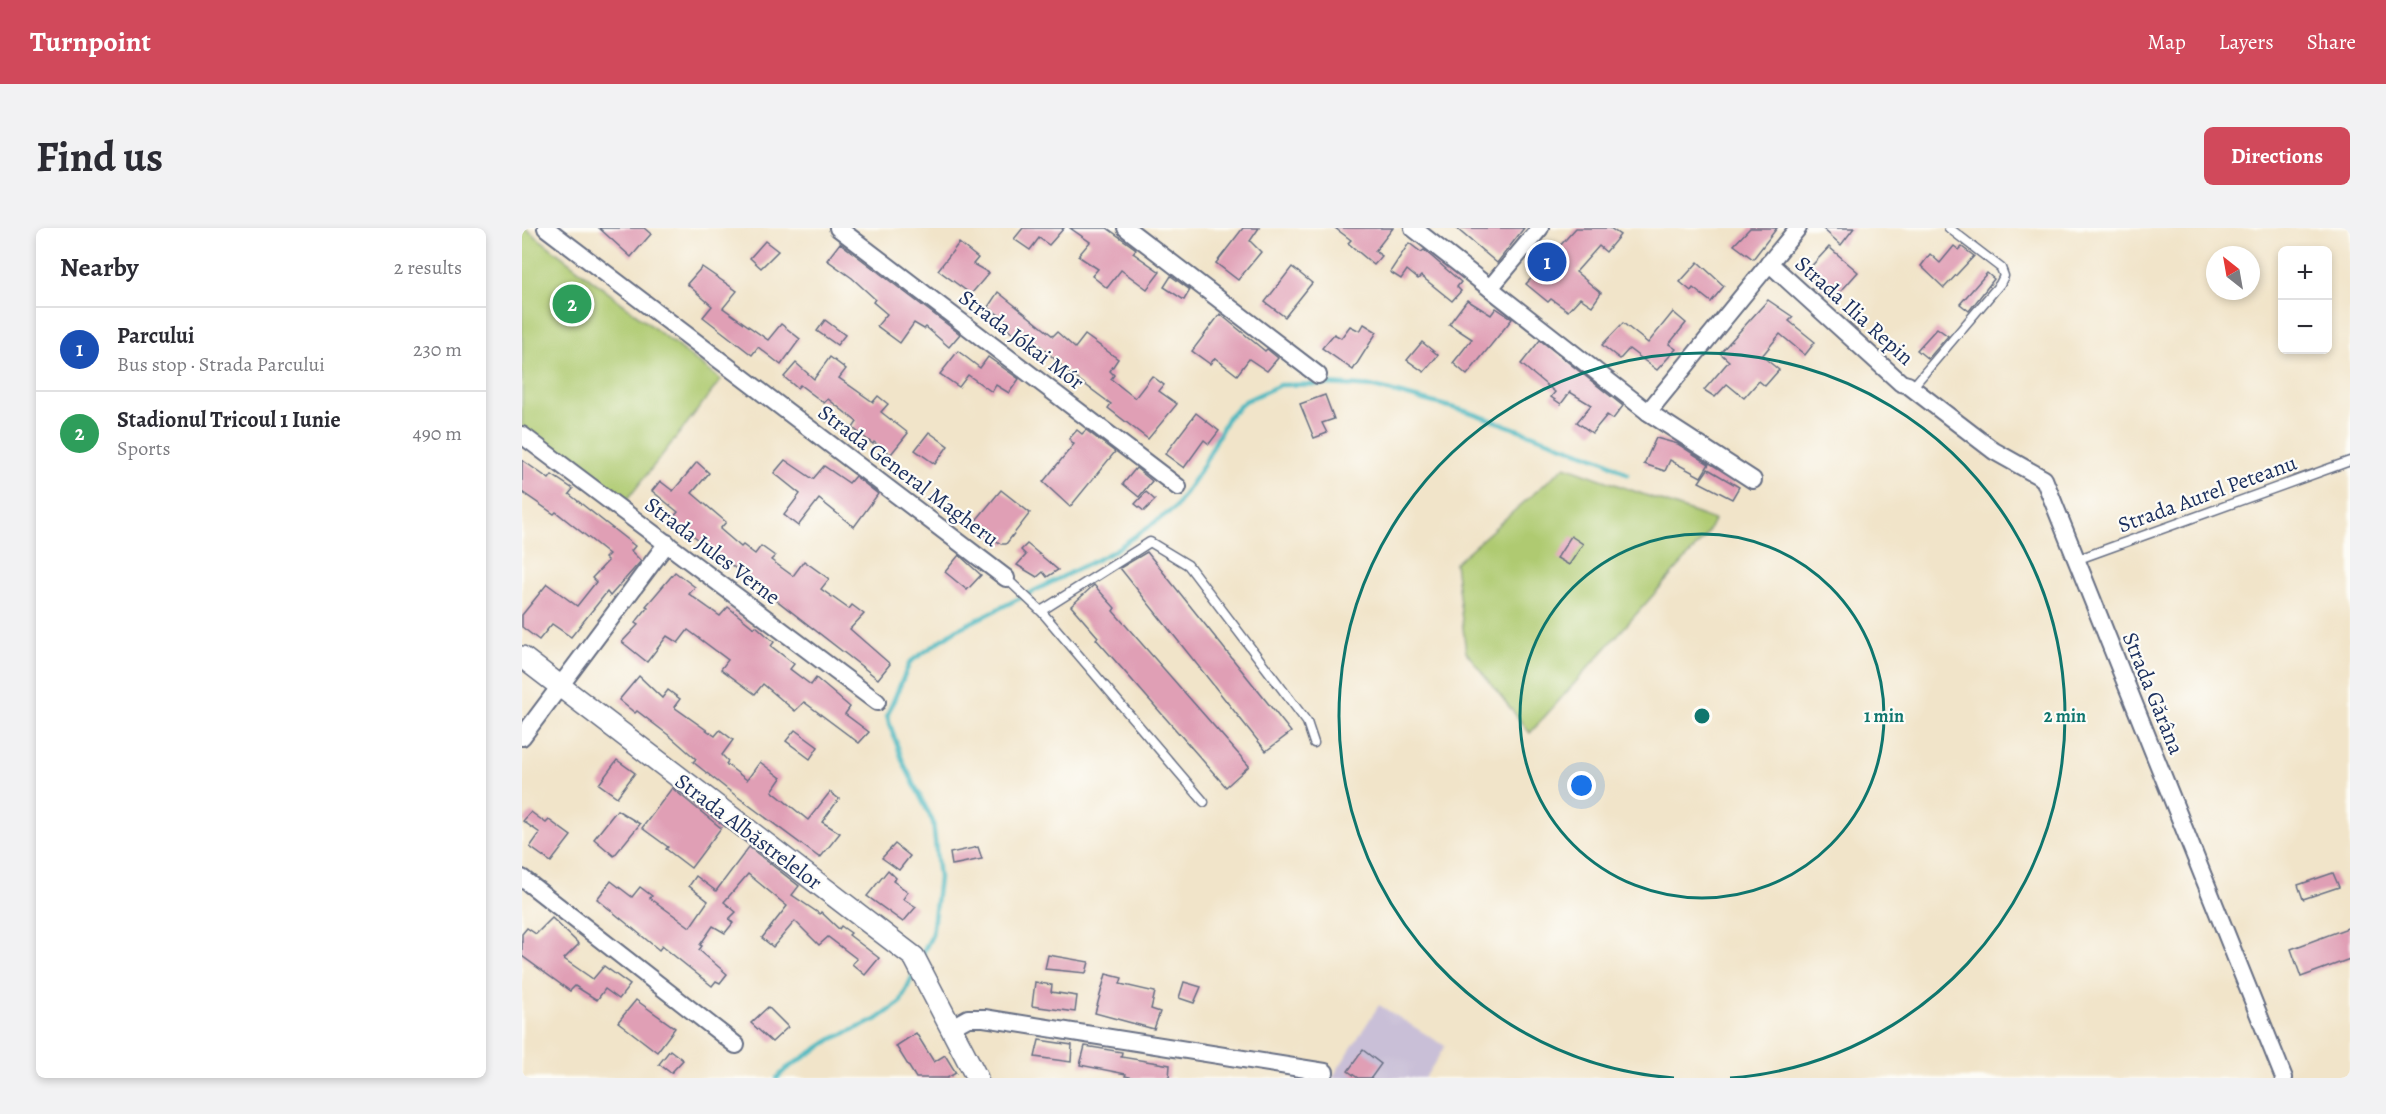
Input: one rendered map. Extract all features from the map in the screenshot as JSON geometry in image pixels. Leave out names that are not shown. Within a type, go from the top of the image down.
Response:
[{"type":"street","name":"Strada General Magheru","points":[[546,228],[1006,578]]},
{"type":"street","name":"Strada Jókai Mór","points":[[838,228],[1178,487]]},
{"type":"street","points":[[1126,228],[1318,375]]},
{"type":"street","points":[[1413,228],[1648,412],[1753,480]]},
{"type":"street","points":[[1490,288],[1540,228]]},
{"type":"street","name":"Strada Ilia Repin","points":[[1648,412],[1798,228]]},
{"type":"street","name":"Strada Ilia Repin","points":[[1769,263],[1901,383],[1908,385]]},
{"type":"street","name":"Strada Gărâna","points":[[1908,385],[1994,451],[2044,479],[2284,1078]]},
{"type":"street","name":"Strada Jules Verne","points":[[522,435],[877,702]]},
{"type":"street","points":[[522,737],[667,543]]},
{"type":"street","name":"Strada Albăstrelelor","points":[[522,657],[914,957],[976,1078]]},
{"type":"street","points":[[522,878],[736,1045]]},
{"type":"street","points":[[950,1028],[968,1018],[984,1018],[1325,1072]]},
{"type":"lane","name":"Strada Ilia Repin","points":[[1908,385],[1916,383],[2000,284],[2004,276],[2001,268],[1949,228]]},
{"type":"lane","name":"Strada Aurel Peteanu","points":[[2076,560],[2350,461]]},
{"type":"lane","points":[[1041,611],[1150,542],[1188,565],[1307,722],[1314,742]]},
{"type":"lane","name":"Strada General Magheru","points":[[1006,578],[1041,611],[1204,802]]},
{"type":"shaded area","points":[[1379,1005],[1445,1046],[1425,1078],[1332,1078]]},
{"type":"green space","points":[[522,228],[525,228],[721,380],[623,505],[522,427]]},
{"type":"green space","points":[[1565,466],[1714,520],[1706,536],[1530,733],[1466,652],[1455,563]]},
{"type":"building","points":[[599,228],[644,228],[651,234],[631,257]]},
{"type":"building","points":[[1023,228],[1064,228],[1049,245],[1039,238],[1030,250],[1014,239]]},
{"type":"building","points":[[1070,228],[1107,228],[1136,249],[1133,253],[1160,272],[1147,289],[1121,270],[1107,288],[1092,276],[1098,269],[1078,256],[1090,242]]},
{"type":"building","points":[[1243,228],[1259,228],[1250,241],[1261,252],[1238,280],[1216,263]]},
{"type":"building","points":[[1335,228],[1393,228],[1375,251],[1382,256],[1374,265],[1348,243],[1351,240]]},
{"type":"building","points":[[1456,228],[1524,228],[1497,263]]},
{"type":"building","points":[[1576,228],[1610,228],[1620,235],[1606,252],[1599,246],[1576,272],[1601,293],[1592,306],[1580,298],[1568,311],[1551,299],[1548,302],[1526,284]]},
{"type":"building","points":[[1750,228],[1777,228],[1753,259],[1734,245]]},
{"type":"building","points":[[1822,228],[1854,228],[1841,245]]},
{"type":"building","points":[[765,241],[778,251],[761,268],[750,258]]},
{"type":"building","points":[[840,243],[960,334],[949,347],[926,327],[924,329],[914,323],[900,343],[877,326],[887,314],[873,302],[875,299],[852,278],[827,260]]},
{"type":"building","points":[[959,243],[978,258],[973,264],[989,273],[971,294],[938,270]]},
{"type":"building","points":[[1409,243],[1421,252],[1424,250],[1461,282],[1457,287],[1461,291],[1452,301],[1421,276],[1418,279],[1407,270],[1401,279],[1390,272]]},
{"type":"building","points":[[1954,246],[1959,250],[1962,247],[1974,256],[1944,288],[1921,266],[1930,254],[1940,263]]},
{"type":"building","points":[[1829,247],[1858,272],[1835,298],[1806,272]]},
{"type":"building","points":[[1698,262],[1724,286],[1711,302],[1693,288],[1691,291],[1680,282]]},
{"type":"building","points":[[702,267],[737,291],[723,308],[768,340],[781,324],[800,339],[781,365],[758,347],[752,355],[703,317],[712,306],[687,284]]},
{"type":"building","points":[[1292,267],[1312,283],[1285,317],[1265,302]]},
{"type":"building","points":[[1987,273],[1994,279],[1969,311],[1960,304]]},
{"type":"building","points":[[1171,276],[1190,290],[1184,300],[1164,287]]},
{"type":"building","points":[[998,292],[1053,336],[1057,332],[1075,348],[1085,335],[1118,359],[1110,371],[1114,375],[1111,379],[1135,398],[1152,376],[1164,385],[1159,391],[1177,404],[1148,439],[1108,408],[1111,404],[1060,366],[1035,341],[1030,347],[1007,329],[1011,324],[988,307]]},
{"type":"building","points":[[1467,300],[1491,315],[1496,308],[1512,319],[1467,375],[1453,363],[1472,339],[1449,324]]},
{"type":"building","points":[[1768,300],[1793,317],[1789,321],[1815,342],[1805,355],[1780,334],[1762,356],[1779,370],[1765,386],[1759,381],[1744,398],[1727,384],[1715,397],[1704,390],[1729,361],[1720,353]]},
{"type":"building","points":[[1673,312],[1686,323],[1669,344],[1676,349],[1657,370],[1629,349],[1620,359],[1602,345],[1623,323],[1648,343]]},
{"type":"building","points":[[1220,314],[1265,351],[1267,349],[1278,358],[1267,371],[1249,359],[1237,375],[1215,358],[1210,364],[1192,351]]},
{"type":"building","points":[[825,320],[845,335],[837,345],[817,331]]},
{"type":"building","points":[[1364,324],[1377,332],[1353,370],[1322,348],[1334,334],[1341,338],[1350,326],[1360,331]]},
{"type":"building","points":[[1937,328],[1948,336],[1928,359],[1917,350]]},
{"type":"building","points":[[1540,340],[1623,406],[1613,419],[1607,415],[1592,433],[1577,422],[1591,405],[1570,392],[1561,404],[1551,397],[1555,392],[1521,364]]},
{"type":"building","points":[[1422,342],[1438,355],[1424,372],[1407,360]]},
{"type":"building","points":[[958,351],[980,368],[988,357],[1019,379],[1009,393],[996,385],[992,392],[968,375],[959,387],[940,374]]},
{"type":"building","points":[[830,357],[846,369],[839,378],[873,402],[878,396],[888,404],[881,412],[908,433],[891,454],[874,442],[873,444],[853,428],[857,422],[828,399],[824,403],[800,385],[797,388],[784,377],[796,363],[814,379]]},
{"type":"building","points":[[1325,395],[1334,419],[1322,423],[1327,433],[1314,438],[1300,404]]},
{"type":"building","points":[[1196,413],[1219,431],[1209,444],[1204,440],[1184,468],[1165,454]]},
{"type":"building","points":[[1077,430],[1082,434],[1086,430],[1115,452],[1070,507],[1043,482],[1074,444],[1069,439]]},
{"type":"building","points":[[929,432],[948,446],[935,464],[915,450]]},
{"type":"building","points":[[1656,438],[1678,444],[1709,464],[1701,477],[1670,460],[1665,471],[1644,464]]},
{"type":"building","points":[[522,460],[549,479],[552,475],[573,489],[569,494],[635,546],[631,551],[641,561],[610,596],[607,592],[571,637],[552,624],[539,640],[522,627],[522,615],[547,584],[577,606],[596,582],[592,578],[608,561],[605,558],[609,554],[556,512],[554,514],[522,492]]},
{"type":"building","points":[[785,460],[813,479],[824,466],[849,483],[855,476],[878,494],[854,527],[819,499],[798,526],[784,515],[800,494],[774,473]]},
{"type":"building","points":[[697,462],[709,473],[692,493],[726,522],[720,529],[741,547],[743,545],[755,554],[761,546],[775,556],[771,560],[793,576],[804,561],[829,579],[821,589],[849,609],[852,605],[864,614],[850,629],[890,664],[878,679],[672,519],[678,512],[652,491],[660,481],[673,491]]},
{"type":"building","points":[[1136,468],[1152,481],[1139,497],[1123,484]]},
{"type":"building","points":[[1708,469],[1739,487],[1732,499],[1699,482]]},
{"type":"building","points":[[1001,490],[1030,513],[1006,544],[1001,544],[973,524]]},
{"type":"building","points":[[1146,492],[1155,500],[1144,511],[1135,504]]},
{"type":"building","points":[[1571,536],[1583,544],[1569,565],[1557,558]]},
{"type":"building","points":[[1027,544],[1058,570],[1047,577],[1043,572],[1037,577],[1017,565],[1026,555],[1021,550]]},
{"type":"building","points":[[1147,552],[1291,732],[1266,751],[1120,568]]},
{"type":"building","points":[[959,555],[981,575],[967,590],[945,572]]},
{"type":"building","points":[[675,572],[695,587],[689,594],[720,616],[728,607],[754,628],[756,626],[774,642],[771,646],[794,664],[790,669],[811,685],[816,678],[850,707],[845,714],[869,732],[859,743],[804,702],[795,711],[763,684],[755,694],[721,669],[728,660],[688,630],[678,643],[667,636],[647,662],[622,642],[638,625],[635,623],[648,607],[646,606]]},
{"type":"building","points":[[1094,585],[1115,608],[1113,611],[1249,766],[1226,787],[1096,639],[1098,637],[1071,606]]},
{"type":"building","points":[[639,676],[662,698],[668,690],[680,699],[674,707],[715,736],[720,730],[733,740],[722,755],[728,761],[726,764],[747,780],[760,762],[781,778],[772,791],[808,820],[830,792],[839,799],[822,822],[840,833],[820,858],[727,789],[693,762],[696,759],[671,737],[619,700]]},
{"type":"building","points":[[795,730],[818,747],[810,759],[786,741]]},
{"type":"building","points":[[617,760],[635,773],[617,797],[599,784]]},
{"type":"building","points":[[672,788],[721,828],[691,868],[642,828]]},
{"type":"building","points":[[617,810],[640,824],[614,856],[594,839]]},
{"type":"building","points":[[531,812],[546,823],[549,820],[571,836],[551,862],[530,847],[540,833],[523,821]]},
{"type":"building","points":[[895,844],[910,856],[899,870],[882,858]]},
{"type":"building","points":[[749,847],[799,886],[792,895],[820,914],[821,912],[839,929],[841,926],[851,933],[849,935],[879,958],[865,975],[852,964],[857,959],[828,937],[819,945],[795,921],[773,947],[762,938],[787,906],[748,874],[724,902],[736,912],[729,919],[733,923],[725,933],[713,926],[700,945],[702,946],[699,950],[727,974],[720,983],[716,981],[712,986],[662,946],[659,950],[597,899],[611,881],[632,897],[640,887],[652,896],[650,898],[690,927],[708,901],[689,886],[696,876],[716,891]]},
{"type":"building","points":[[978,847],[982,859],[952,865],[950,853]]},
{"type":"building","points":[[888,870],[896,878],[893,881],[908,892],[903,899],[916,907],[903,922],[867,896]]},
{"type":"building","points":[[2333,873],[2339,887],[2303,899],[2298,885]]},
{"type":"building","points":[[552,918],[579,944],[564,959],[593,979],[604,966],[630,985],[619,999],[605,989],[597,1000],[575,986],[570,991],[522,956],[522,934],[527,928],[536,934]]},
{"type":"building","points":[[2350,927],[2350,959],[2301,977],[2291,949]]},
{"type":"building","points":[[1048,955],[1089,962],[1086,973],[1045,969]]},
{"type":"building","points":[[1106,974],[1122,978],[1120,984],[1155,992],[1151,1009],[1160,1012],[1154,1029],[1095,1013]]},
{"type":"building","points":[[1035,982],[1052,985],[1051,992],[1077,996],[1075,1012],[1032,1006]]},
{"type":"building","points":[[1184,982],[1201,987],[1194,1003],[1179,998]]},
{"type":"building","points":[[636,1000],[675,1028],[657,1052],[618,1022]]},
{"type":"building","points":[[768,1007],[788,1027],[772,1042],[751,1023]]},
{"type":"building","points":[[916,1033],[934,1062],[945,1055],[956,1073],[947,1078],[916,1078],[896,1046]]},
{"type":"building","points":[[1039,1040],[1072,1045],[1071,1062],[1035,1057]]},
{"type":"building","points":[[1085,1046],[1122,1052],[1121,1057],[1170,1065],[1169,1078],[1134,1078],[1125,1076],[1126,1074],[1080,1065]]},
{"type":"building","points":[[670,1050],[683,1060],[671,1073],[659,1064]]},
{"type":"building","points":[[1363,1050],[1381,1064],[1371,1078],[1358,1078],[1348,1071]]},
{"type":"waterway","points":[[921,957],[932,935],[939,878],[933,822],[903,762],[887,716],[910,662],[956,630],[1112,552],[1175,508],[1203,466],[1228,417],[1245,401],[1280,385],[1329,384],[1374,387],[1469,412],[1605,461],[1627,474]]},
{"type":"waterway","points":[[777,1078],[786,1069],[832,1039],[876,1020],[900,1003],[914,973]]},
{"type":"place","name":"Parcului","points":[[1547,262]]},
{"type":"place","name":"Stadionul Tricoul 1 Iunie","points":[[572,304]]}]
